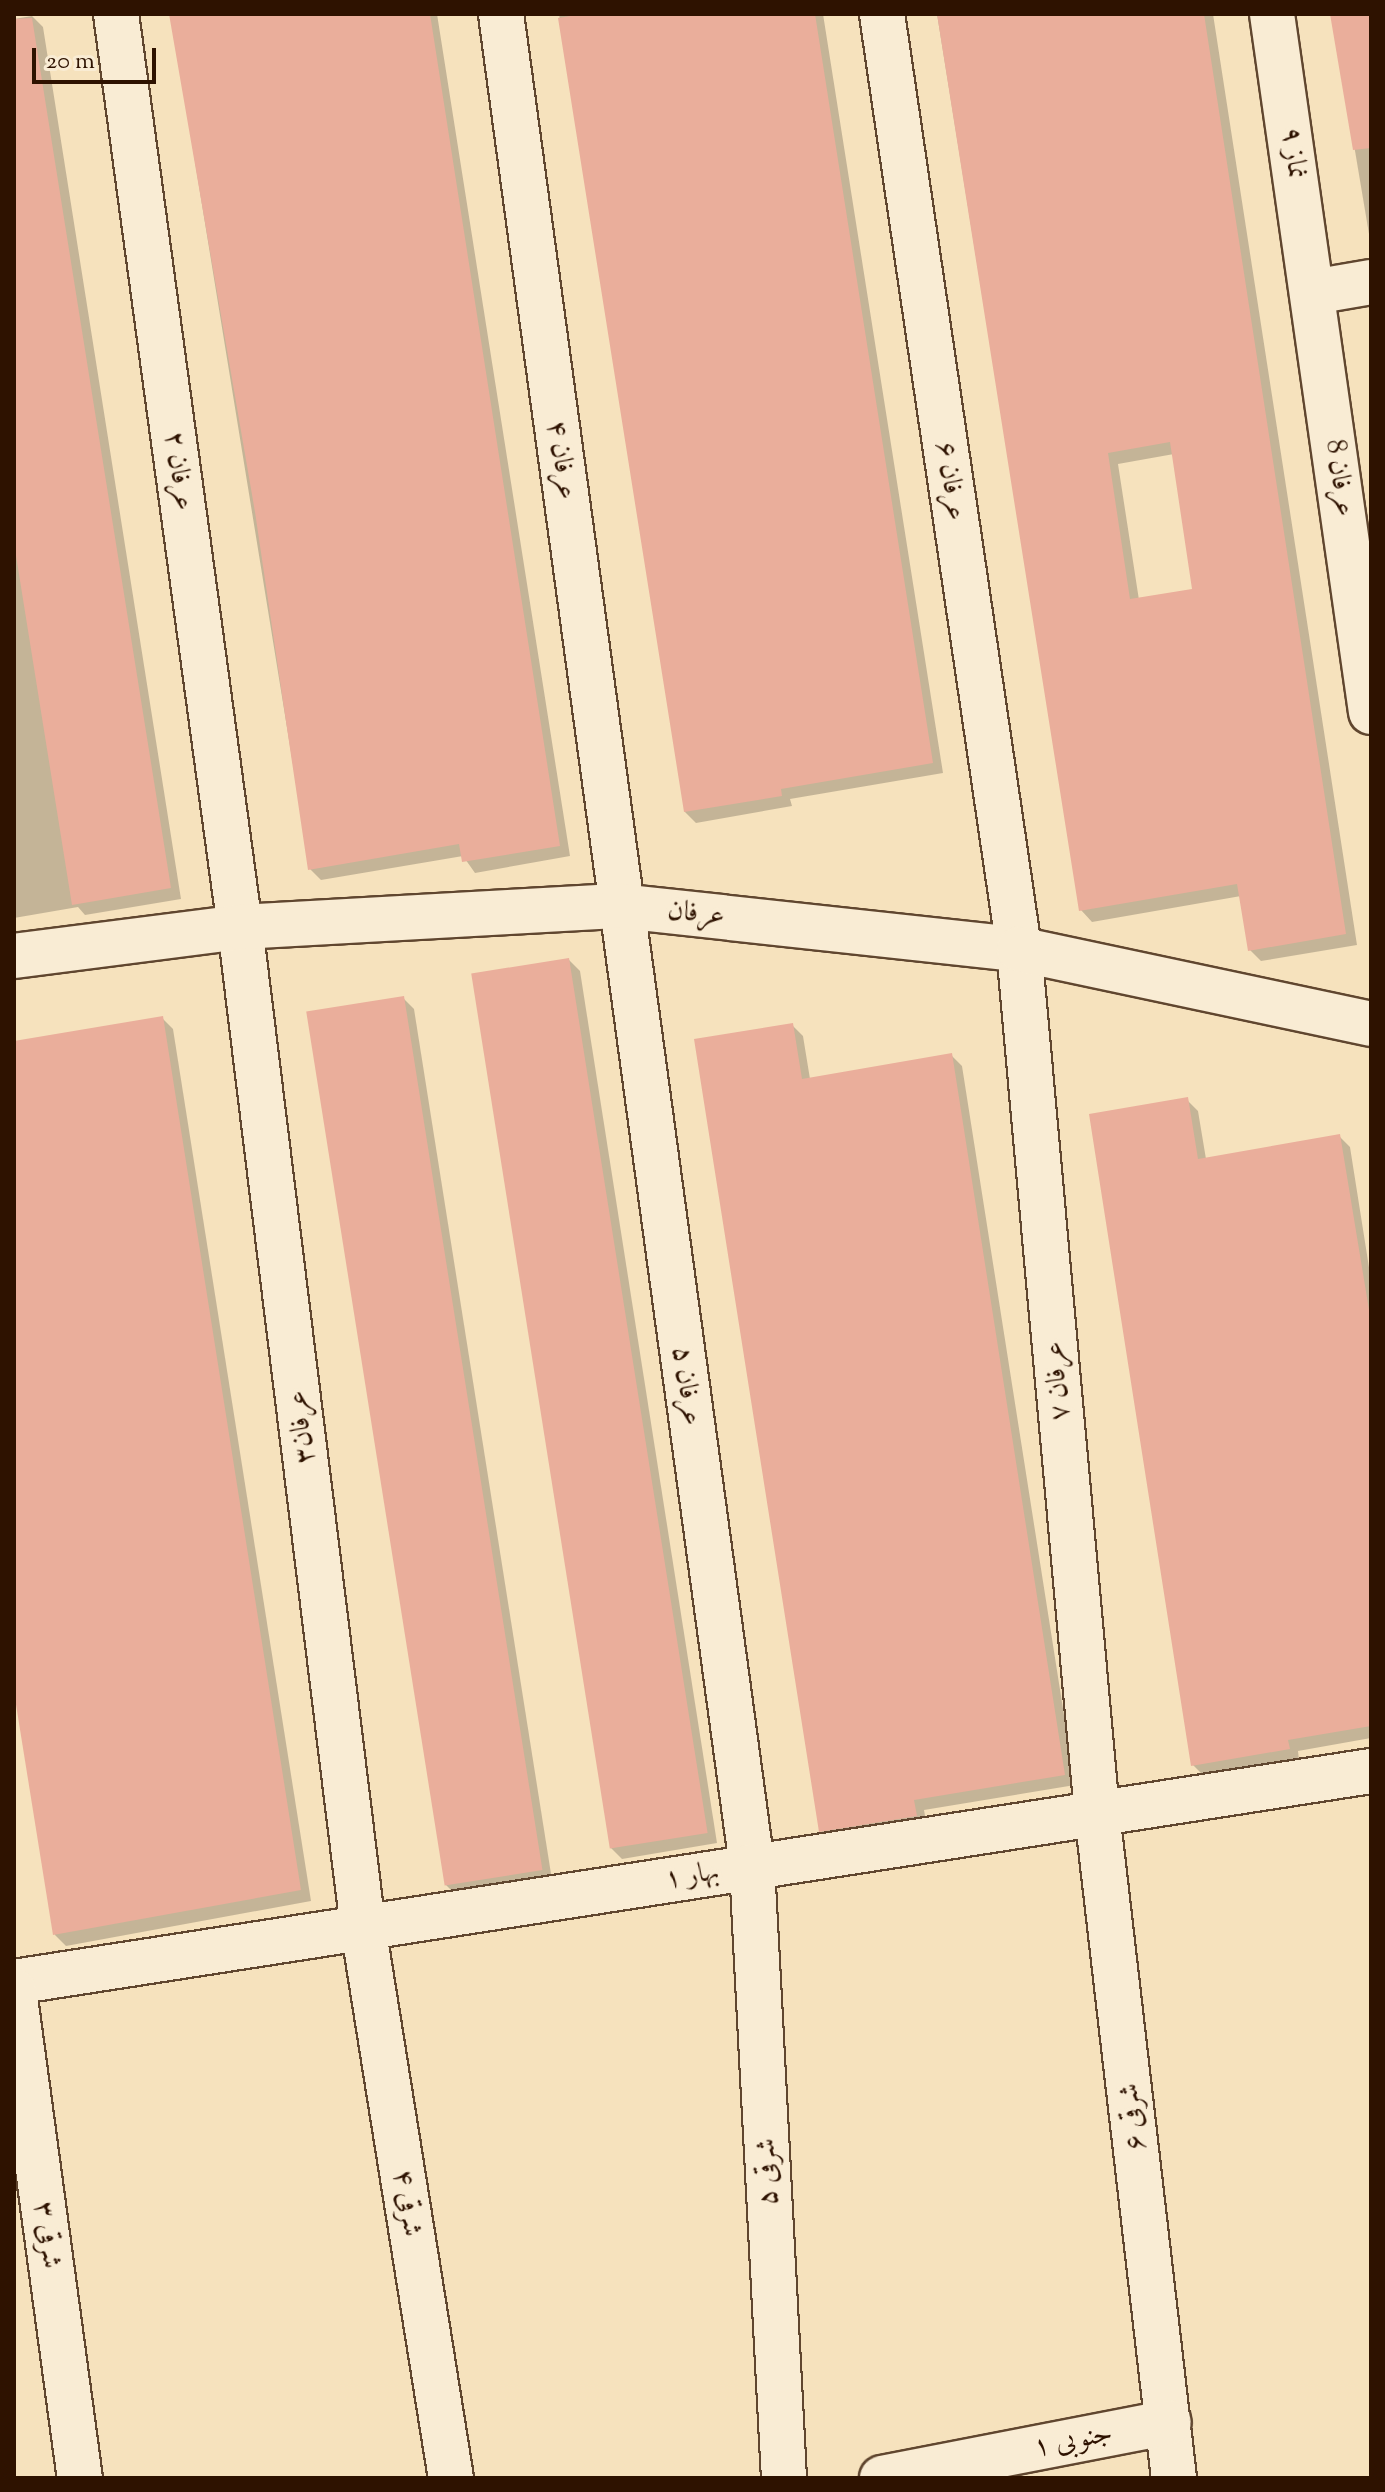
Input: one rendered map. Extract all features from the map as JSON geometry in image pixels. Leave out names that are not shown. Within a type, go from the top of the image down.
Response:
[{"type":"street","name":"عرفان ۲","points":[[116,14],[240,927]]},
{"type":"street","name":"عرفان ۴","points":[[501,14],[620,906]]},
{"type":"street","name":"عرفان ۶","points":[[882,14],[1019,949]]},
{"type":"street","name":"نماز ۹","points":[[1272,14],[1313,292]]},
{"type":"street","points":[[1313,292],[1371,282]]},
{"type":"street","name":"عرفان 8","points":[[1313,292],[1371,712]]},
{"type":"street","name":"عرفان","points":[[14,956],[240,927],[620,906],[1019,949],[1371,1024]]},
{"type":"street","name":"عرفان ۵","points":[[620,906],[752,1866]]},
{"type":"street","name":"عرفان۳","points":[[240,927],[363,1927]]},
{"type":"street","name":"عرفان ۷","points":[[1019,949],[1097,1813]]},
{"type":"street","name":"بهار ۱","points":[[14,1982],[1371,1771]]},
{"type":"street","name":"شرقی ۶","points":[[1097,1813],[1174,2478]]},
{"type":"street","name":"شرقی ۵","points":[[752,1866],[784,2478]]},
{"type":"street","name":"شرقی ۴","points":[[363,1927],[451,2478]]},
{"type":"street","name":"شرقی ۳","points":[[14,1991],[80,2478]]},
{"type":"street","name":"جنوبی ۱","points":[[882,2478],[1169,2422]]},
{"type":"building","points":[[169,14],[430,14],[560,846],[462,862],[459,844],[308,870],[255,512]]},
{"type":"building","points":[[582,14],[815,14],[933,763],[781,789],[782,796],[684,812],[558,18]]},
{"type":"building","points":[[937,14],[1204,14],[1346,934],[1248,951],[1237,884],[1079,911]],"holes":[[[1170,442],[1192,589],[1130,599],[1108,453]]]},
{"type":"building","points":[[1330,14],[1371,14],[1371,148],[1353,150]]},
{"type":"building","points":[[32,18],[171,888],[72,905],[14,543],[14,19]]},
{"type":"building","points":[[569,958],[708,1833],[610,1849],[471,973]]},
{"type":"building","points":[[404,996],[542,1870],[445,1886],[306,1011]]},
{"type":"building","points":[[163,1016],[301,1890],[53,1935],[14,1692],[14,1041]]},
{"type":"building","points":[[793,1023],[802,1079],[952,1053],[1065,1775],[914,1800],[917,1816],[819,1832],[694,1039]]},
{"type":"building","points":[[1188,1097],[1198,1159],[1340,1134],[1371,1322],[1371,1726],[1288,1740],[1290,1749],[1191,1766],[1089,1114]]}]
